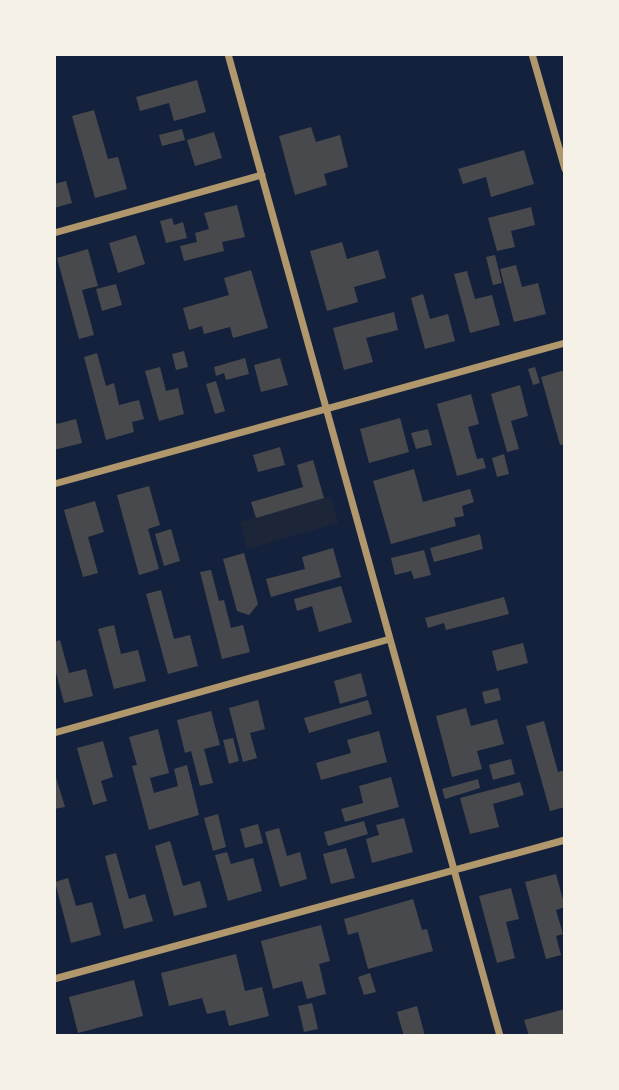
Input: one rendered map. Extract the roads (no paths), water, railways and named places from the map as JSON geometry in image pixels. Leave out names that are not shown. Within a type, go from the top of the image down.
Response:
[{"type":"street","points":[[228,54],[500,1036]]},
{"type":"street","points":[[532,54],[565,169]]},
{"type":"street","points":[[54,233],[262,174]]},
{"type":"street","points":[[54,484],[565,343]]},
{"type":"street","points":[[54,733],[390,639]]},
{"type":"street","points":[[54,979],[565,840]]}]
